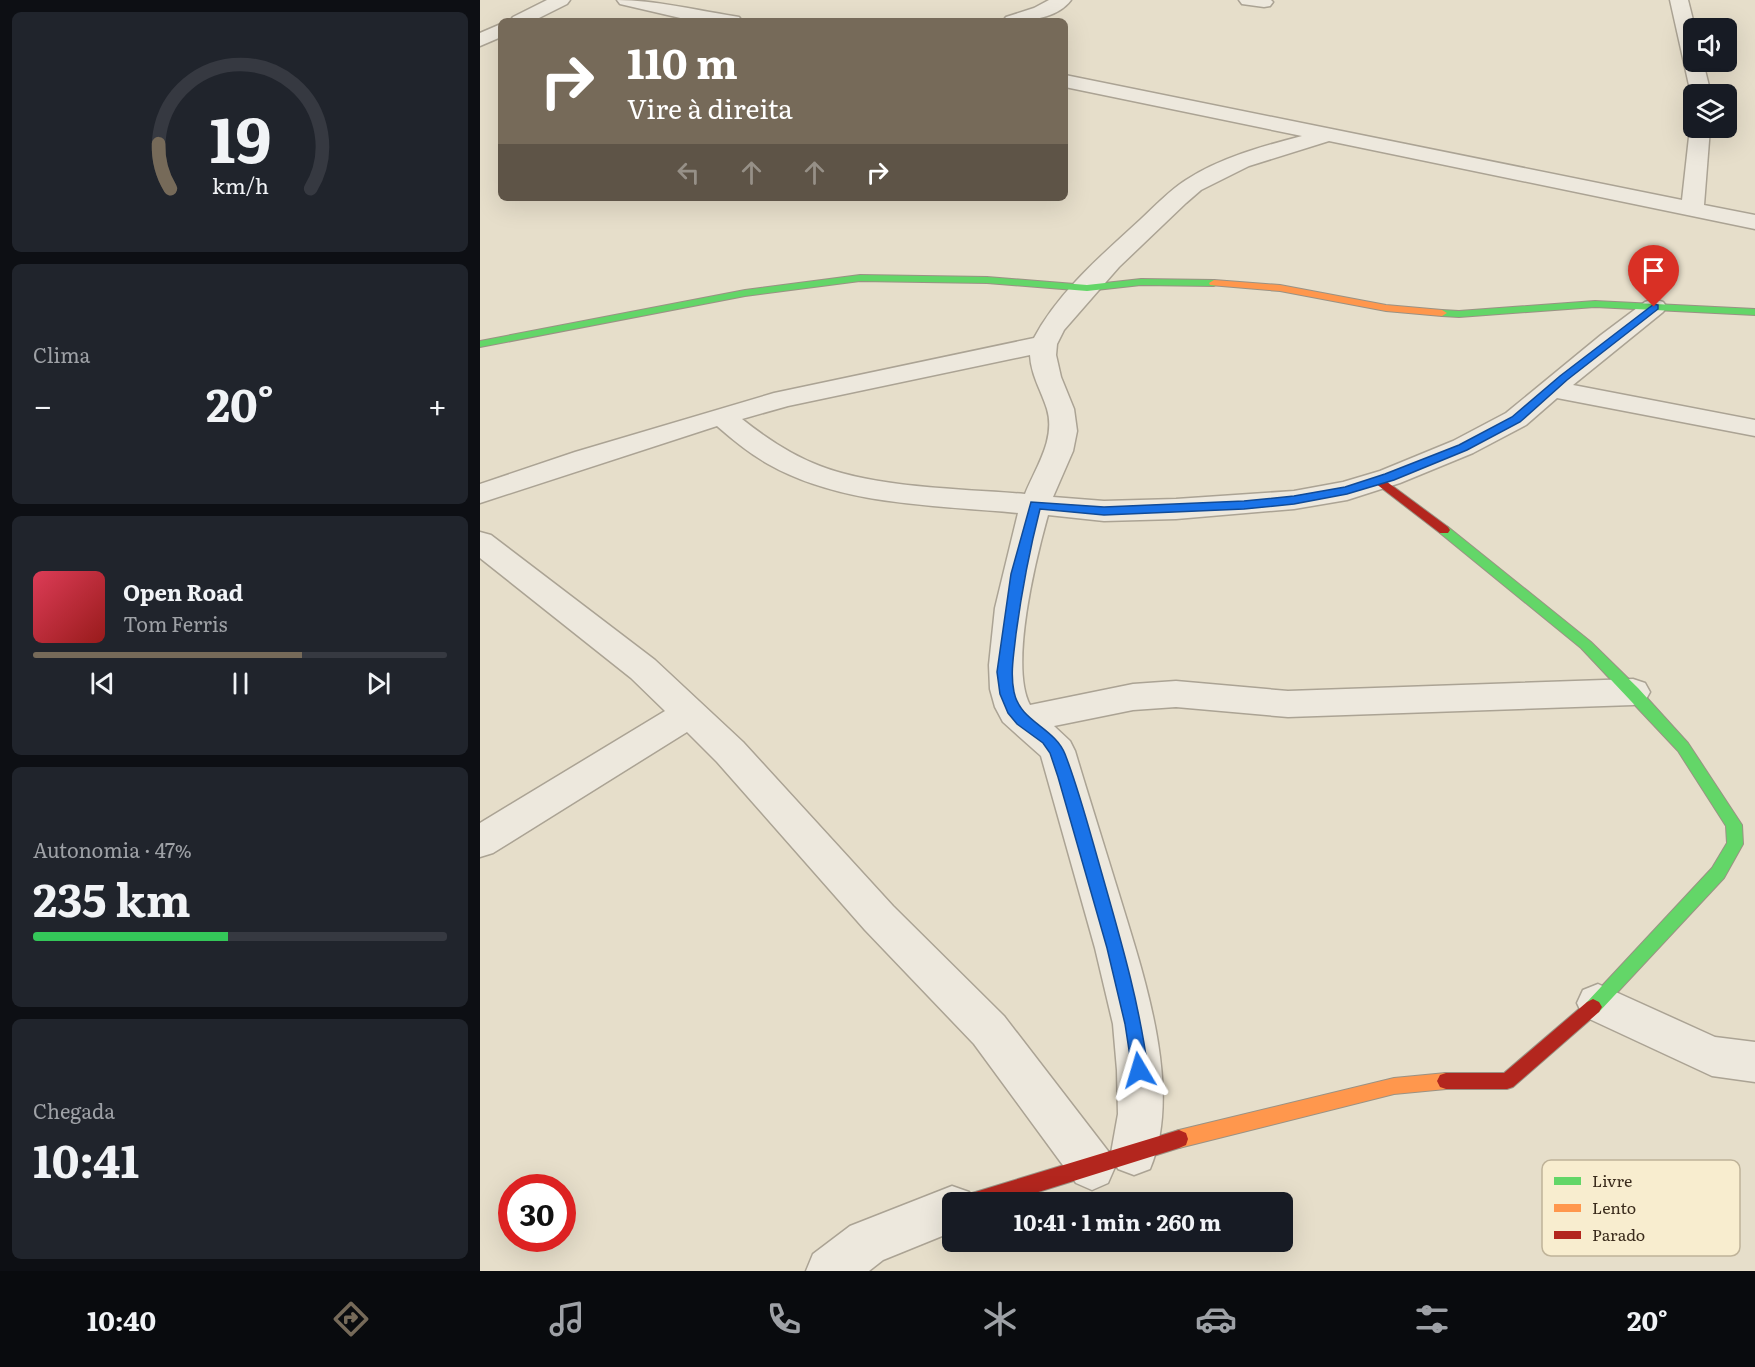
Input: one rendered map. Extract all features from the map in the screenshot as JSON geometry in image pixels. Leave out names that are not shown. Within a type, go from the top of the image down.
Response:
[{"type":"street","points":[[525,18],[561,0]]},
{"type":"street","points":[[626,0],[711,18]]},
{"type":"street","points":[[1021,18],[1040,12],[1062,0]]},
{"type":"street","points":[[1679,0],[1699,84]]},
{"type":"street","points":[[484,49],[498,33]]},
{"type":"street","points":[[1068,82],[1755,222]]},
{"type":"street","points":[[1134,1153],[1140,1114],[1139,1070],[1134,1024],[1115,948],[1057,751],[1048,739],[1022,720],[1013,709],[1007,694],[1004,672],[1017,574],[1035,505],[1058,456],[1064,427],[1064,413],[1050,384],[1044,359],[1044,344],[1054,324],[1087,288],[1192,185],[1214,173],[1270,151],[1329,135]]},
{"type":"street","points":[[1692,210],[1699,138]]},
{"type":"street","points":[[480,344],[668,306],[832,280],[860,278],[987,280],[1087,288],[1141,282],[1203,282],[1280,288],[1386,308],[1459,314],[1595,303],[1755,312]]},
{"type":"street","points":[[721,416],[754,443],[780,459],[811,473],[851,485],[1104,511],[1244,505],[1326,495],[1379,480],[1425,464],[1493,432],[1516,419],[1654,307]]},
{"type":"street","points":[[480,494],[585,458],[784,399],[1044,344]]},
{"type":"street","points":[[1551,389],[1755,428]]},
{"type":"street","points":[[1009,1192],[1197,1133],[1394,1086],[1447,1081],[1507,1081],[1598,1003],[1718,873],[1735,844],[1734,825],[1710,787],[1683,747],[1633,692],[1586,645],[1496,570],[1379,480]]},
{"type":"street","points":[[480,542],[643,669],[730,752],[879,918],[989,1030],[1092,1167]]},
{"type":"street","points":[[1022,720],[1133,697],[1176,694],[1288,704],[1633,692]]},
{"type":"street","points":[[480,842],[690,713]]},
{"type":"street","points":[[1598,1003],[1712,1056],[1755,1062]]},
{"type":"street","points":[[830,1271],[867,1243],[942,1213]]},
{"type":"traffic: fast","points":[[480,344],[745,293],[860,278],[987,280],[1087,288],[1141,282],[1214,283]]},
{"type":"traffic: fast","points":[[1442,313],[1459,314],[1595,304],[1755,312]]},
{"type":"traffic: fast","points":[[1444,530],[1586,645],[1633,692],[1683,747],[1734,825],[1735,844],[1718,873],[1593,1007]]},
{"type":"traffic: slow","points":[[1214,283],[1280,288],[1386,308],[1442,313]]},
{"type":"traffic: slow","points":[[1179,1139],[1394,1086],[1446,1081]]},
{"type":"traffic: jam","points":[[1379,480],[1444,530]]},
{"type":"traffic: jam","points":[[1446,1081],[1507,1081],[1593,1007]]},
{"type":"traffic: jam","points":[[1008,1192],[1179,1139]]},
{"type":"route","points":[[1139,1070],[1134,1024],[1115,948],[1057,751],[1048,739],[1022,720],[1013,709],[1007,694],[1004,672],[1017,574],[1035,505],[1104,511],[1244,505],[1294,500],[1347,490],[1390,477],[1463,447],[1516,419],[1563,378],[1654,307]]}]
